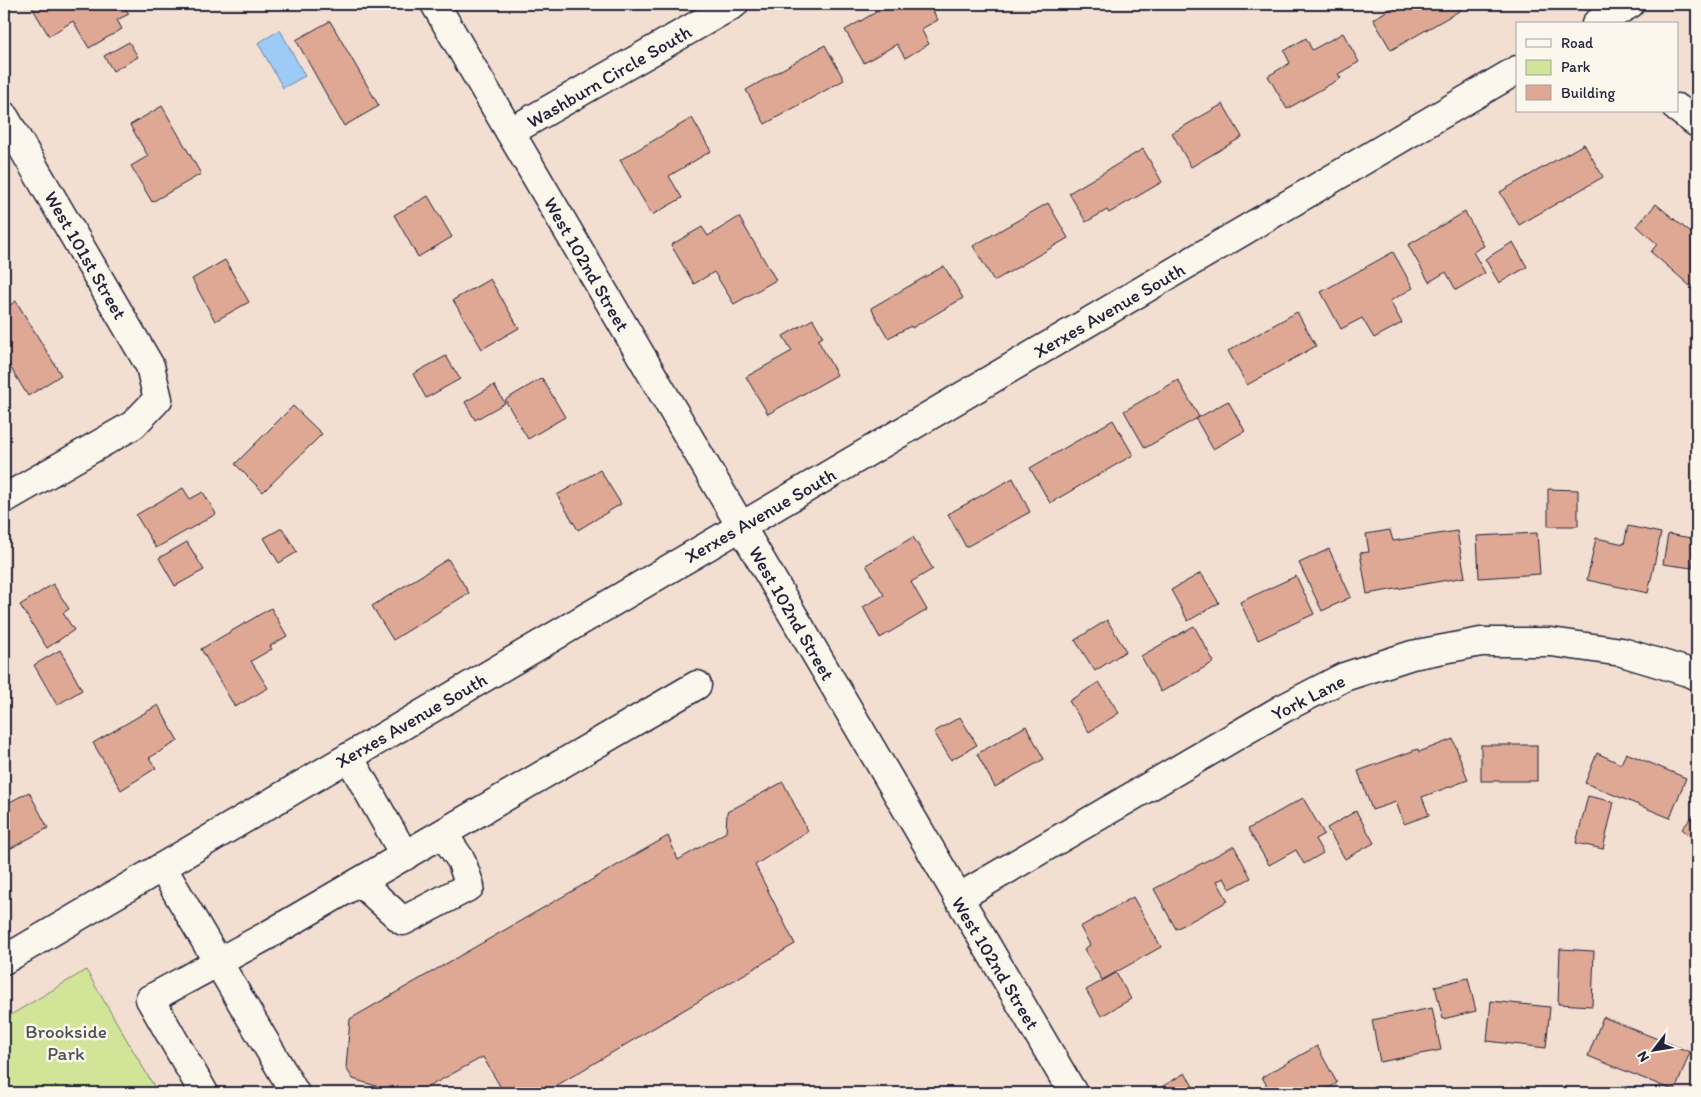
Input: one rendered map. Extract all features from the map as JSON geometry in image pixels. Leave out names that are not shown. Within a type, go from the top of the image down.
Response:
[{"type":"street","name":"West 102nd Street","points":[[435,4],[1073,1093]]},
{"type":"street","name":"Washburn Circle South","points":[[510,132],[734,4]]},
{"type":"street","points":[[1599,22],[1630,4]]},
{"type":"street","name":"Xerxes Avenue South","points":[[4,960],[1516,71]]},
{"type":"street","points":[[1678,109],[1697,123]]},
{"type":"street","name":"West 101st Street","points":[[4,116],[150,366],[158,398],[133,425],[4,498]]},
{"type":"street","name":"York Lane","points":[[958,898],[1282,709],[1344,677],[1412,655],[1481,642],[1551,642],[1622,652],[1697,676]]},
{"type":"street","points":[[204,1093],[150,998],[360,882],[697,685]]},
{"type":"street","points":[[349,757],[405,856]]},
{"type":"street","points":[[360,882],[404,921],[470,886],[461,860],[443,834]]},
{"type":"street","points":[[162,866],[295,1093]]},
{"type":"green space","name":"Brookside Park","points":[[86,970],[158,1093],[4,1093],[4,1019]]},
{"type":"water","points":[[280,30],[305,76],[283,88],[258,43]]},
{"type":"building","points":[[30,4],[122,4],[129,14],[117,20],[122,29],[89,48],[73,21],[49,36]]},
{"type":"building","points":[[890,4],[929,4],[938,20],[921,29],[929,44],[905,58],[897,44],[864,63],[845,30]]},
{"type":"building","points":[[1399,4],[1458,4],[1461,10],[1391,50],[1373,19]]},
{"type":"building","points":[[330,21],[379,106],[344,126],[296,40]]},
{"type":"building","points":[[1343,33],[1359,62],[1338,74],[1341,78],[1287,109],[1268,76],[1290,63],[1284,51],[1306,38],[1312,50]]},
{"type":"building","points":[[129,42],[138,57],[113,71],[104,56]]},
{"type":"building","points":[[825,45],[844,80],[765,124],[746,90]]},
{"type":"building","points":[[1223,104],[1242,137],[1191,167],[1172,133]]},
{"type":"building","points":[[162,106],[201,174],[152,202],[131,166],[148,156],[130,125]]},
{"type":"building","points":[[692,118],[711,151],[669,176],[682,198],[652,215],[620,160]]},
{"type":"building","points":[[1584,144],[1603,177],[1519,225],[1500,192]]},
{"type":"building","points":[[1143,149],[1162,182],[1109,213],[1107,210],[1086,222],[1069,193]]},
{"type":"building","points":[[428,196],[452,237],[418,257],[394,215]]},
{"type":"building","points":[[1048,203],[1068,238],[994,281],[973,246]]},
{"type":"building","points":[[1656,204],[1697,238],[1697,292],[1651,252],[1657,244],[1637,226]]},
{"type":"building","points":[[1465,212],[1484,246],[1473,252],[1485,273],[1456,290],[1446,272],[1429,282],[1408,245]]},
{"type":"building","points":[[739,217],[776,280],[734,304],[714,272],[694,284],[671,245],[702,227],[708,236]]},
{"type":"building","points":[[1513,242],[1527,267],[1499,283],[1485,259]]},
{"type":"building","points":[[1393,252],[1413,288],[1390,301],[1402,323],[1374,338],[1362,318],[1341,329],[1321,292]]},
{"type":"building","points":[[225,260],[249,302],[215,321],[192,279]]},
{"type":"building","points":[[944,266],[963,298],[912,328],[911,326],[888,338],[871,308]]},
{"type":"building","points":[[490,279],[519,328],[482,349],[453,300]]},
{"type":"building","points":[[16,301],[61,375],[28,396],[4,357],[4,309]]},
{"type":"building","points":[[1297,312],[1316,346],[1247,385],[1228,351]]},
{"type":"building","points":[[813,319],[823,337],[818,340],[837,375],[768,414],[746,377],[792,351],[783,336]]},
{"type":"building","points":[[446,356],[460,379],[426,398],[413,374]]},
{"type":"building","points":[[542,378],[565,417],[528,439],[505,400]]},
{"type":"building","points":[[1178,380],[1199,417],[1145,448],[1124,411]]},
{"type":"building","points":[[494,385],[505,403],[475,420],[465,402]]},
{"type":"building","points":[[1228,401],[1245,431],[1213,449],[1196,419]]},
{"type":"building","points":[[293,406],[322,434],[263,492],[235,464]]},
{"type":"building","points":[[1113,420],[1133,455],[1050,503],[1030,468]]},
{"type":"building","points":[[600,470],[621,504],[578,530],[557,495]]},
{"type":"building","points":[[1013,478],[1030,512],[966,547],[948,514]]},
{"type":"building","points":[[183,488],[190,499],[203,492],[216,514],[156,548],[136,515]]},
{"type":"building","points":[[1548,489],[1578,490],[1578,526],[1548,526]]},
{"type":"building","points":[[1628,526],[1661,533],[1648,593],[1587,580],[1596,538],[1624,544]]},
{"type":"building","points":[[282,528],[297,552],[279,563],[264,538]]},
{"type":"building","points":[[1390,530],[1393,541],[1457,531],[1465,577],[1367,594],[1360,553],[1369,552],[1366,534]]},
{"type":"building","points":[[1537,533],[1540,574],[1479,578],[1477,536]]},
{"type":"building","points":[[1668,534],[1697,539],[1692,568],[1663,564]]},
{"type":"building","points":[[913,537],[933,569],[911,582],[927,610],[880,638],[863,607],[884,595],[866,565]]},
{"type":"building","points":[[187,542],[204,570],[175,586],[159,558]]},
{"type":"building","points":[[1329,549],[1351,597],[1322,611],[1299,563]]},
{"type":"building","points":[[448,559],[469,593],[393,640],[372,606]]},
{"type":"building","points":[[1201,573],[1219,603],[1188,621],[1171,590]]},
{"type":"building","points":[[1296,576],[1314,614],[1258,640],[1240,602]]},
{"type":"building","points":[[53,584],[69,609],[63,613],[74,630],[47,648],[20,605]]},
{"type":"building","points":[[271,608],[287,636],[270,646],[272,649],[251,661],[268,688],[235,707],[201,649]]},
{"type":"building","points":[[1107,620],[1126,651],[1095,671],[1075,640]]},
{"type":"building","points":[[1194,626],[1214,662],[1161,692],[1141,656]]},
{"type":"building","points":[[60,650],[82,690],[57,705],[34,665]]},
{"type":"building","points":[[1099,682],[1119,713],[1089,732],[1069,701]]},
{"type":"building","points":[[158,705],[178,741],[149,758],[156,768],[121,790],[93,743]]},
{"type":"building","points":[[960,717],[977,745],[951,760],[934,732]]},
{"type":"building","points":[[1026,726],[1044,759],[995,787],[977,754]]},
{"type":"building","points":[[1453,739],[1468,780],[1422,797],[1429,815],[1404,824],[1396,802],[1372,810],[1358,771],[1418,749],[1419,752]]},
{"type":"building","points":[[1481,745],[1537,745],[1537,781],[1481,781]]},
{"type":"building","points":[[1597,753],[1621,764],[1626,753],[1686,778],[1670,818],[1585,783]]},
{"type":"building","points":[[783,782],[808,831],[755,865],[795,944],[544,1093],[504,1093],[483,1057],[417,1093],[399,1093],[353,1079],[346,1068],[350,1019],[668,836],[678,860],[726,832],[727,812]]},
{"type":"building","points":[[29,792],[48,828],[4,852],[4,805]]},
{"type":"building","points":[[1588,796],[1614,802],[1603,849],[1576,843]]},
{"type":"building","points":[[1303,798],[1324,834],[1315,839],[1323,853],[1304,864],[1296,850],[1269,865],[1248,829]]},
{"type":"building","points":[[1356,811],[1374,843],[1345,859],[1327,828]]},
{"type":"building","points":[[1697,811],[1697,842],[1682,829]]},
{"type":"building","points":[[1234,846],[1251,878],[1230,889],[1224,878],[1217,881],[1228,901],[1176,929],[1154,889]]},
{"type":"building","points":[[1133,897],[1161,947],[1102,980],[1084,949],[1090,945],[1080,927]]},
{"type":"building","points":[[1560,949],[1594,951],[1592,1006],[1558,1004]]},
{"type":"building","points":[[1116,973],[1131,999],[1101,1016],[1086,990]]},
{"type":"building","points":[[1468,978],[1476,1011],[1443,1019],[1435,986]]},
{"type":"building","points":[[1491,1001],[1550,1007],[1546,1048],[1487,1041]]},
{"type":"building","points":[[1432,1008],[1441,1050],[1380,1062],[1372,1020]]},
{"type":"building","points":[[1603,1017],[1690,1052],[1675,1091],[1588,1056]]},
{"type":"building","points":[[1317,1046],[1337,1083],[1320,1093],[1271,1093],[1262,1077]]},
{"type":"building","points":[[1185,1073],[1197,1093],[1153,1092]]}]
